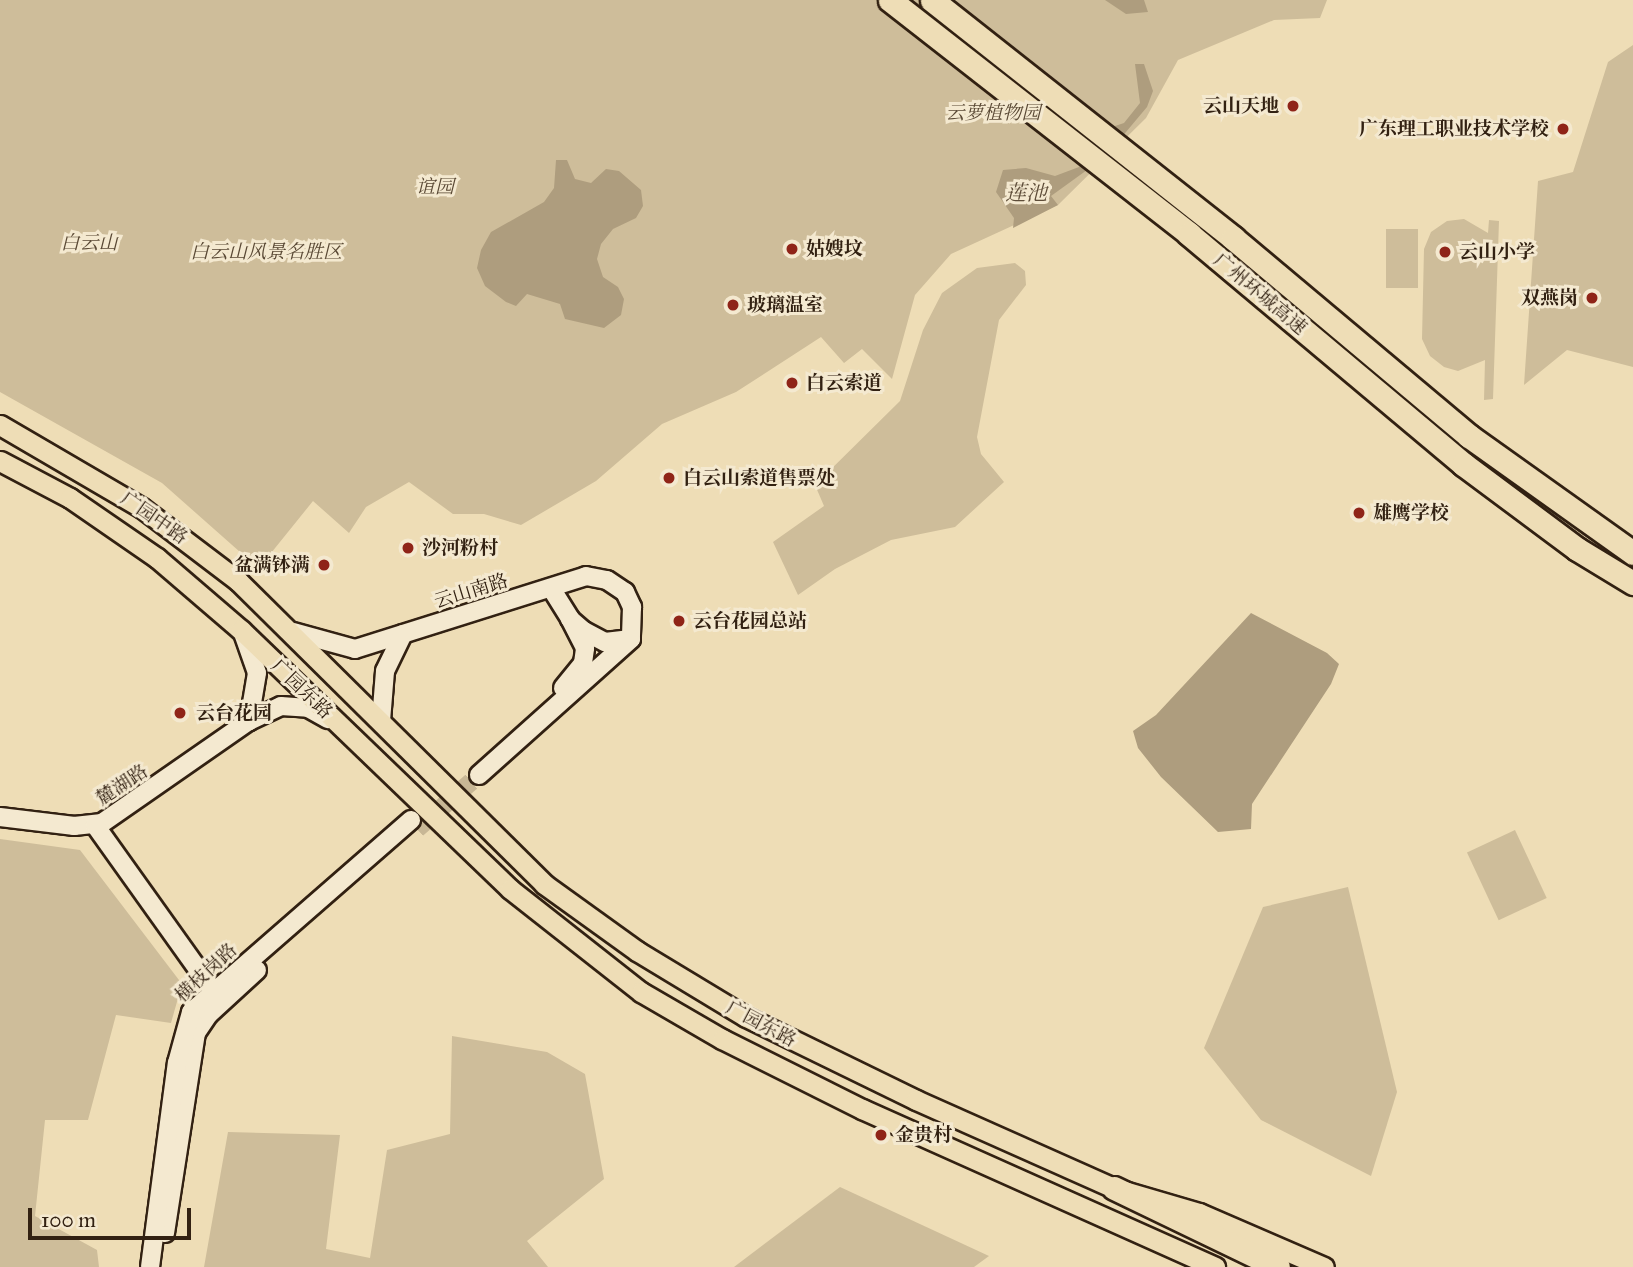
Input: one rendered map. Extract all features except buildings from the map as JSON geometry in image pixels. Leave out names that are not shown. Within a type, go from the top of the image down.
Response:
[{"type":"highway","name":"广州环城高速","points":[[891,0],[1189,234],[1463,464],[1577,549],[1633,583]]},
{"type":"highway","name":"广州环城高速","points":[[932,0],[1233,238],[1469,436],[1633,553]]},
{"type":"highway","points":[[1114,1188],[1278,1267]]},
{"type":"main road","name":"广园中路","points":[[0,425],[142,508],[230,575],[293,632]]},
{"type":"main road","name":"广园中路","points":[[0,461],[131,538],[241,630]]},
{"type":"main road","name":"云山南路","points":[[293,632],[355,649],[586,576],[607,580],[625,592],[632,607],[631,639]]},
{"type":"main road","points":[[551,588],[585,648],[579,674],[475,771],[631,639]]},
{"type":"main road","points":[[570,619],[605,642],[631,639]]},
{"type":"main road","name":"广园东路","points":[[241,630],[510,889],[641,992],[733,1045],[849,1103],[1215,1267]]},
{"type":"main road","points":[[241,630],[257,673],[249,721]]},
{"type":"main road","name":"广园东路","points":[[293,632],[544,884],[636,951],[725,1005],[835,1062],[1114,1188],[1199,1213],[1324,1267]]},
{"type":"main road","points":[[382,721],[384,671],[403,634]]},
{"type":"main road","name":"麓湖路","points":[[0,817],[94,825],[126,809],[249,721],[281,706],[308,708],[340,726]]},
{"type":"main road","points":[[94,825],[217,996]]},
{"type":"main road","name":"横枝岗路","points":[[149,1267],[181,1036],[191,1013],[217,996],[414,825]]},
{"type":"main road","name":"横枝岗路","points":[[162,1267],[195,1041],[201,1023],[217,996]]},
{"type":"green space","name":"白云山风景名胜区","points":[[0,0],[1327,0],[1320,18],[1274,20],[1178,60],[1146,118],[1058,205],[951,254],[915,295],[892,379],[862,349],[844,363],[821,337],[736,392],[662,424],[596,481],[521,525],[484,514],[453,514],[409,482],[366,507],[349,533],[313,501],[263,563],[240,552],[162,483],[0,392]]},
{"type":"green space","points":[[1633,45],[1633,367],[1567,350],[1524,385],[1538,181],[1573,172],[1608,62]]},
{"type":"green space","points":[[1464,219],[1488,233],[1489,220],[1499,221],[1493,399],[1484,400],[1485,360],[1458,371],[1444,367],[1430,356],[1422,339],[1424,249],[1431,232],[1447,221]]},
{"type":"green space","points":[[1386,229],[1418,229],[1418,288],[1386,288]]},
{"type":"green space","points":[[1015,263],[1025,271],[1026,285],[999,320],[977,437],[981,454],[1004,482],[955,527],[891,540],[835,569],[798,595],[773,542],[824,506],[815,485],[900,401],[923,330],[942,293],[977,268]]},
{"type":"green space","points":[[1515,830],[1547,898],[1499,920],[1467,852]]},
{"type":"green space","points":[[0,839],[80,850],[182,984],[171,1023],[116,1015],[88,1120],[45,1120],[35,1216],[97,1250],[99,1267],[0,1267]]},
{"type":"green space","points":[[1348,887],[1397,1092],[1371,1176],[1261,1120],[1204,1048],[1263,907]]},
{"type":"green space","points":[[452,1036],[547,1052],[585,1074],[604,1179],[527,1241],[548,1267],[204,1267],[228,1132],[340,1135],[326,1249],[370,1258],[387,1150],[450,1134]]},
{"type":"green space","points":[[840,1187],[989,1256],[974,1267],[734,1267]]},
{"type":"water","points":[[1105,0],[1144,0],[1148,12],[1126,14]]},
{"type":"water","name":"莲池","points":[[1135,64],[1144,64],[1153,91],[1147,107],[1105,157],[1051,196],[1058,205],[1013,228],[1014,218],[996,192],[1003,170],[1026,168],[1055,176],[1079,167],[1109,128],[1124,123],[1140,103]]},
{"type":"water","points":[[556,160],[567,160],[575,179],[591,183],[606,169],[619,171],[641,190],[643,206],[636,218],[613,229],[601,244],[597,259],[603,277],[618,287],[624,299],[621,315],[604,328],[565,319],[560,304],[527,294],[516,306],[506,302],[485,286],[477,268],[481,250],[491,232],[544,202],[554,188]]},
{"type":"water","points":[[1251,613],[1327,653],[1339,664],[1331,684],[1252,804],[1251,829],[1218,832],[1161,777],[1138,748],[1133,731],[1156,715]]},
{"type":"tunnel","points":[[417,829],[479,775]]},
{"type":"place","name":"云山天地","points":[[1293,106]]},
{"type":"place","name":"广东理工职业技术学校","points":[[1563,129]]},
{"type":"place","name":"姑嫂坟","points":[[792,249]]},
{"type":"place","name":"云山小学","points":[[1445,252]]},
{"type":"place","name":"双燕岗","points":[[1592,298]]},
{"type":"place","name":"玻璃温室","points":[[733,305]]},
{"type":"place","name":"白云索道","points":[[792,383]]},
{"type":"place","name":"白云山索道售票处","points":[[669,478]]},
{"type":"place","name":"雄鹰学校","points":[[1359,513]]},
{"type":"place","name":"沙河粉村","points":[[408,548]]},
{"type":"place","name":"盆满钵满","points":[[324,565]]},
{"type":"place","name":"云台花园总站","points":[[679,621]]},
{"type":"place","name":"云台花园","points":[[180,713]]},
{"type":"place","name":"金贵村","points":[[881,1135]]},
{"type":"park label","name":"云萝植物园","points":[[993,113]]},
{"type":"park label","name":"谊园","points":[[435,187]]},
{"type":"park label","name":"白云山","points":[[89,243]]}]
